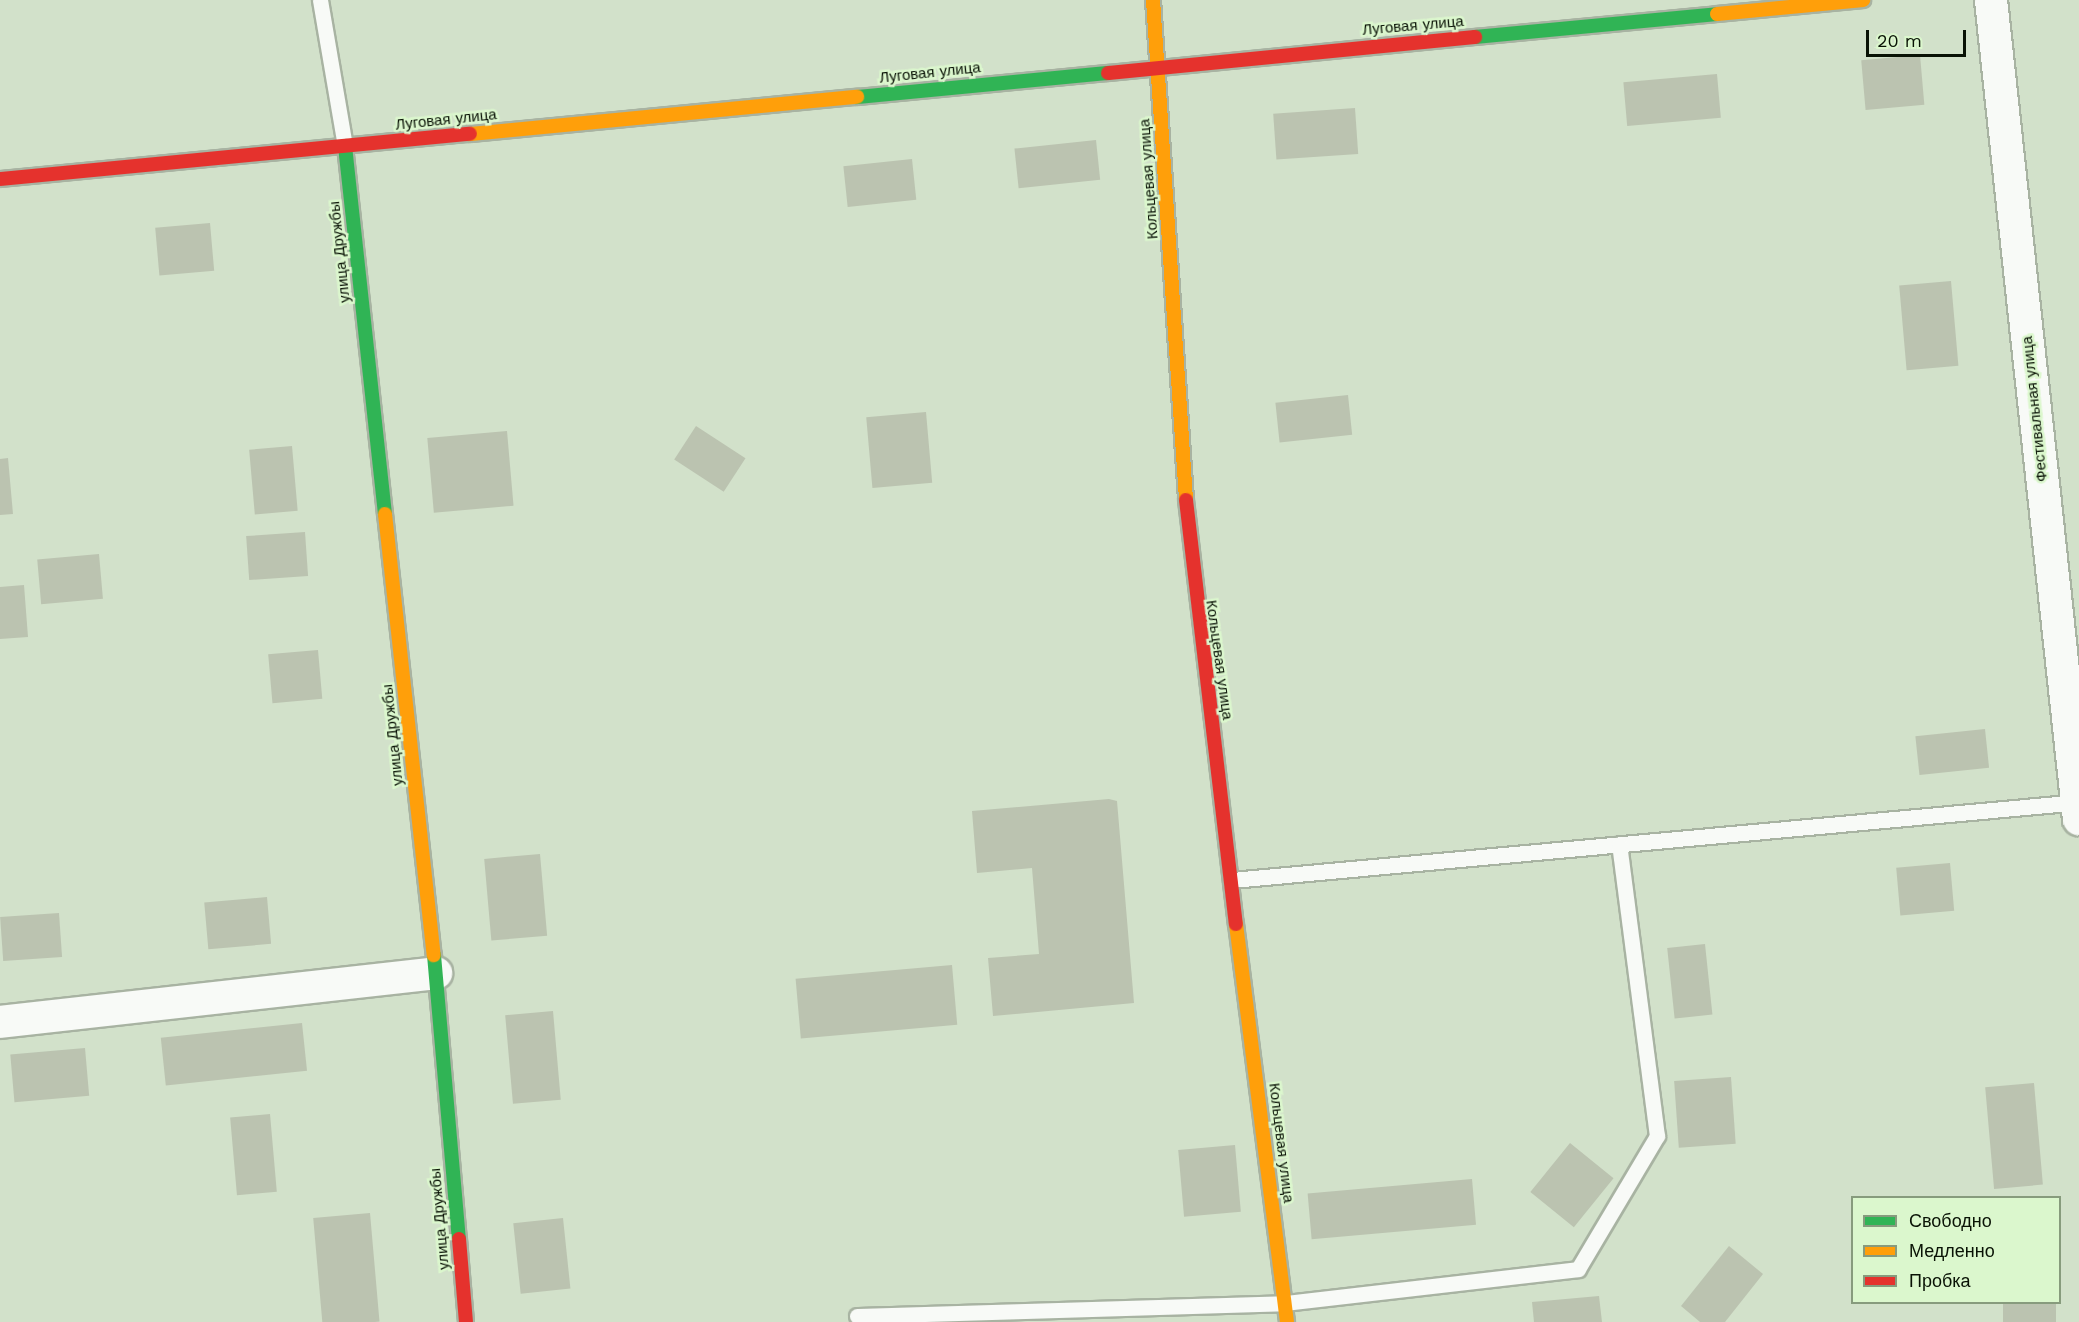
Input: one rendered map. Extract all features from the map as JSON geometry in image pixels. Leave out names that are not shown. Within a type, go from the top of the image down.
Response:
[{"type":"street","name":"Кольцевая улица","points":[[1153,0],[1192,583],[1232,880],[1287,1322]]},
{"type":"street","name":"Луговая улица","points":[[0,179],[1863,0]]},
{"type":"street","name":"Фестивальная улица","points":[[1991,0],[2078,808]]},
{"type":"street","name":"улица Дружбы","points":[[345,146],[436,973],[466,1322]]},
{"type":"street","points":[[0,1022],[436,973]]},
{"type":"lane","points":[[320,0],[345,146]]},
{"type":"lane","points":[[1232,880],[1619,844],[2078,808]]},
{"type":"lane","points":[[857,1316],[1285,1303],[1578,1269],[1658,1136],[1619,844]]},
{"type":"building","points":[[1920,55],[1924,105],[1866,110],[1861,60]]},
{"type":"building","points":[[1717,74],[1721,118],[1627,126],[1623,82]]},
{"type":"building","points":[[1355,108],[1358,154],[1276,160],[1273,114]]},
{"type":"building","points":[[1096,140],[1100,180],[1019,188],[1014,149]]},
{"type":"building","points":[[912,159],[916,200],[848,207],[843,166]]},
{"type":"building","points":[[210,223],[214,271],[159,276],[155,228]]},
{"type":"building","points":[[1951,281],[1958,366],[1907,370],[1899,286]]},
{"type":"building","points":[[1348,395],[1352,435],[1280,442],[1275,403]]},
{"type":"building","points":[[926,412],[932,483],[872,488],[866,417]]},
{"type":"building","points":[[696,426],[745,458],[724,492],[674,460]]},
{"type":"building","points":[[507,431],[514,506],[434,513],[427,438]]},
{"type":"building","points":[[292,446],[298,511],[255,515],[249,450]]},
{"type":"building","points":[[8,458],[13,514],[0,515],[0,459]]},
{"type":"building","points":[[305,532],[308,576],[249,580],[246,536]]},
{"type":"building","points":[[99,554],[103,599],[41,604],[37,559]]},
{"type":"building","points":[[24,585],[28,637],[0,639],[0,587]]},
{"type":"building","points":[[318,650],[322,699],[272,703],[268,654]]},
{"type":"building","points":[[1985,729],[1989,768],[1919,775],[1915,736]]},
{"type":"building","points":[[1109,799],[1117,801],[1134,1003],[993,1016],[988,958],[1039,954],[1032,868],[977,873],[972,811]]},
{"type":"building","points":[[540,854],[547,936],[491,941],[484,859]]},
{"type":"building","points":[[1950,863],[1954,911],[1900,916],[1896,868]]},
{"type":"building","points":[[267,897],[271,944],[208,949],[204,902]]},
{"type":"building","points":[[59,913],[62,957],[3,961],[0,917]]},
{"type":"building","points":[[1705,944],[1712,1015],[1675,1019],[1667,948]]},
{"type":"building","points":[[952,965],[957,1025],[801,1038],[796,979]]},
{"type":"building","points":[[553,1011],[561,1100],[513,1104],[505,1015]]},
{"type":"building","points":[[302,1023],[307,1071],[166,1086],[161,1038]]},
{"type":"building","points":[[85,1048],[89,1096],[14,1102],[10,1055]]},
{"type":"building","points":[[1731,1077],[1736,1144],[1679,1148],[1674,1081]]},
{"type":"building","points":[[2034,1083],[2043,1185],[1994,1189],[1985,1087]]},
{"type":"building","points":[[270,1114],[277,1192],[237,1195],[230,1117]]},
{"type":"building","points":[[1570,1143],[1614,1178],[1574,1227],[1530,1192]]},
{"type":"building","points":[[1235,1145],[1241,1212],[1184,1217],[1178,1150]]},
{"type":"building","points":[[1472,1179],[1476,1225],[1312,1239],[1308,1193]]},
{"type":"building","points":[[370,1213],[379,1322],[322,1322],[313,1218]]},
{"type":"building","points":[[563,1218],[570,1289],[521,1294],[513,1223]]},
{"type":"building","points":[[1729,1246],[1763,1274],[1725,1322],[1700,1322],[1681,1306]]},
{"type":"building","points":[[1599,1296],[1602,1322],[1534,1322],[1532,1302]]},
{"type":"building","points":[[2003,1304],[2056,1304],[2056,1322],[2003,1322]]},
{"type":"traffic: fast","points":[[1475,37],[1717,14]]},
{"type":"traffic: fast","points":[[857,97],[1108,73]]},
{"type":"traffic: fast","points":[[345,146],[385,514]]},
{"type":"traffic: fast","points":[[434,955],[459,1239]]},
{"type":"traffic: slow","points":[[1153,0],[1186,500]]},
{"type":"traffic: slow","points":[[1717,14],[1863,0]]},
{"type":"traffic: slow","points":[[470,134],[857,97]]},
{"type":"traffic: slow","points":[[385,514],[434,955]]},
{"type":"traffic: slow","points":[[1236,924],[1287,1322]]},
{"type":"traffic: jam","points":[[1108,73],[1475,37]]},
{"type":"traffic: jam","points":[[0,179],[470,134]]},
{"type":"traffic: jam","points":[[1186,500],[1236,924]]},
{"type":"traffic: jam","points":[[459,1239],[466,1322]]}]
